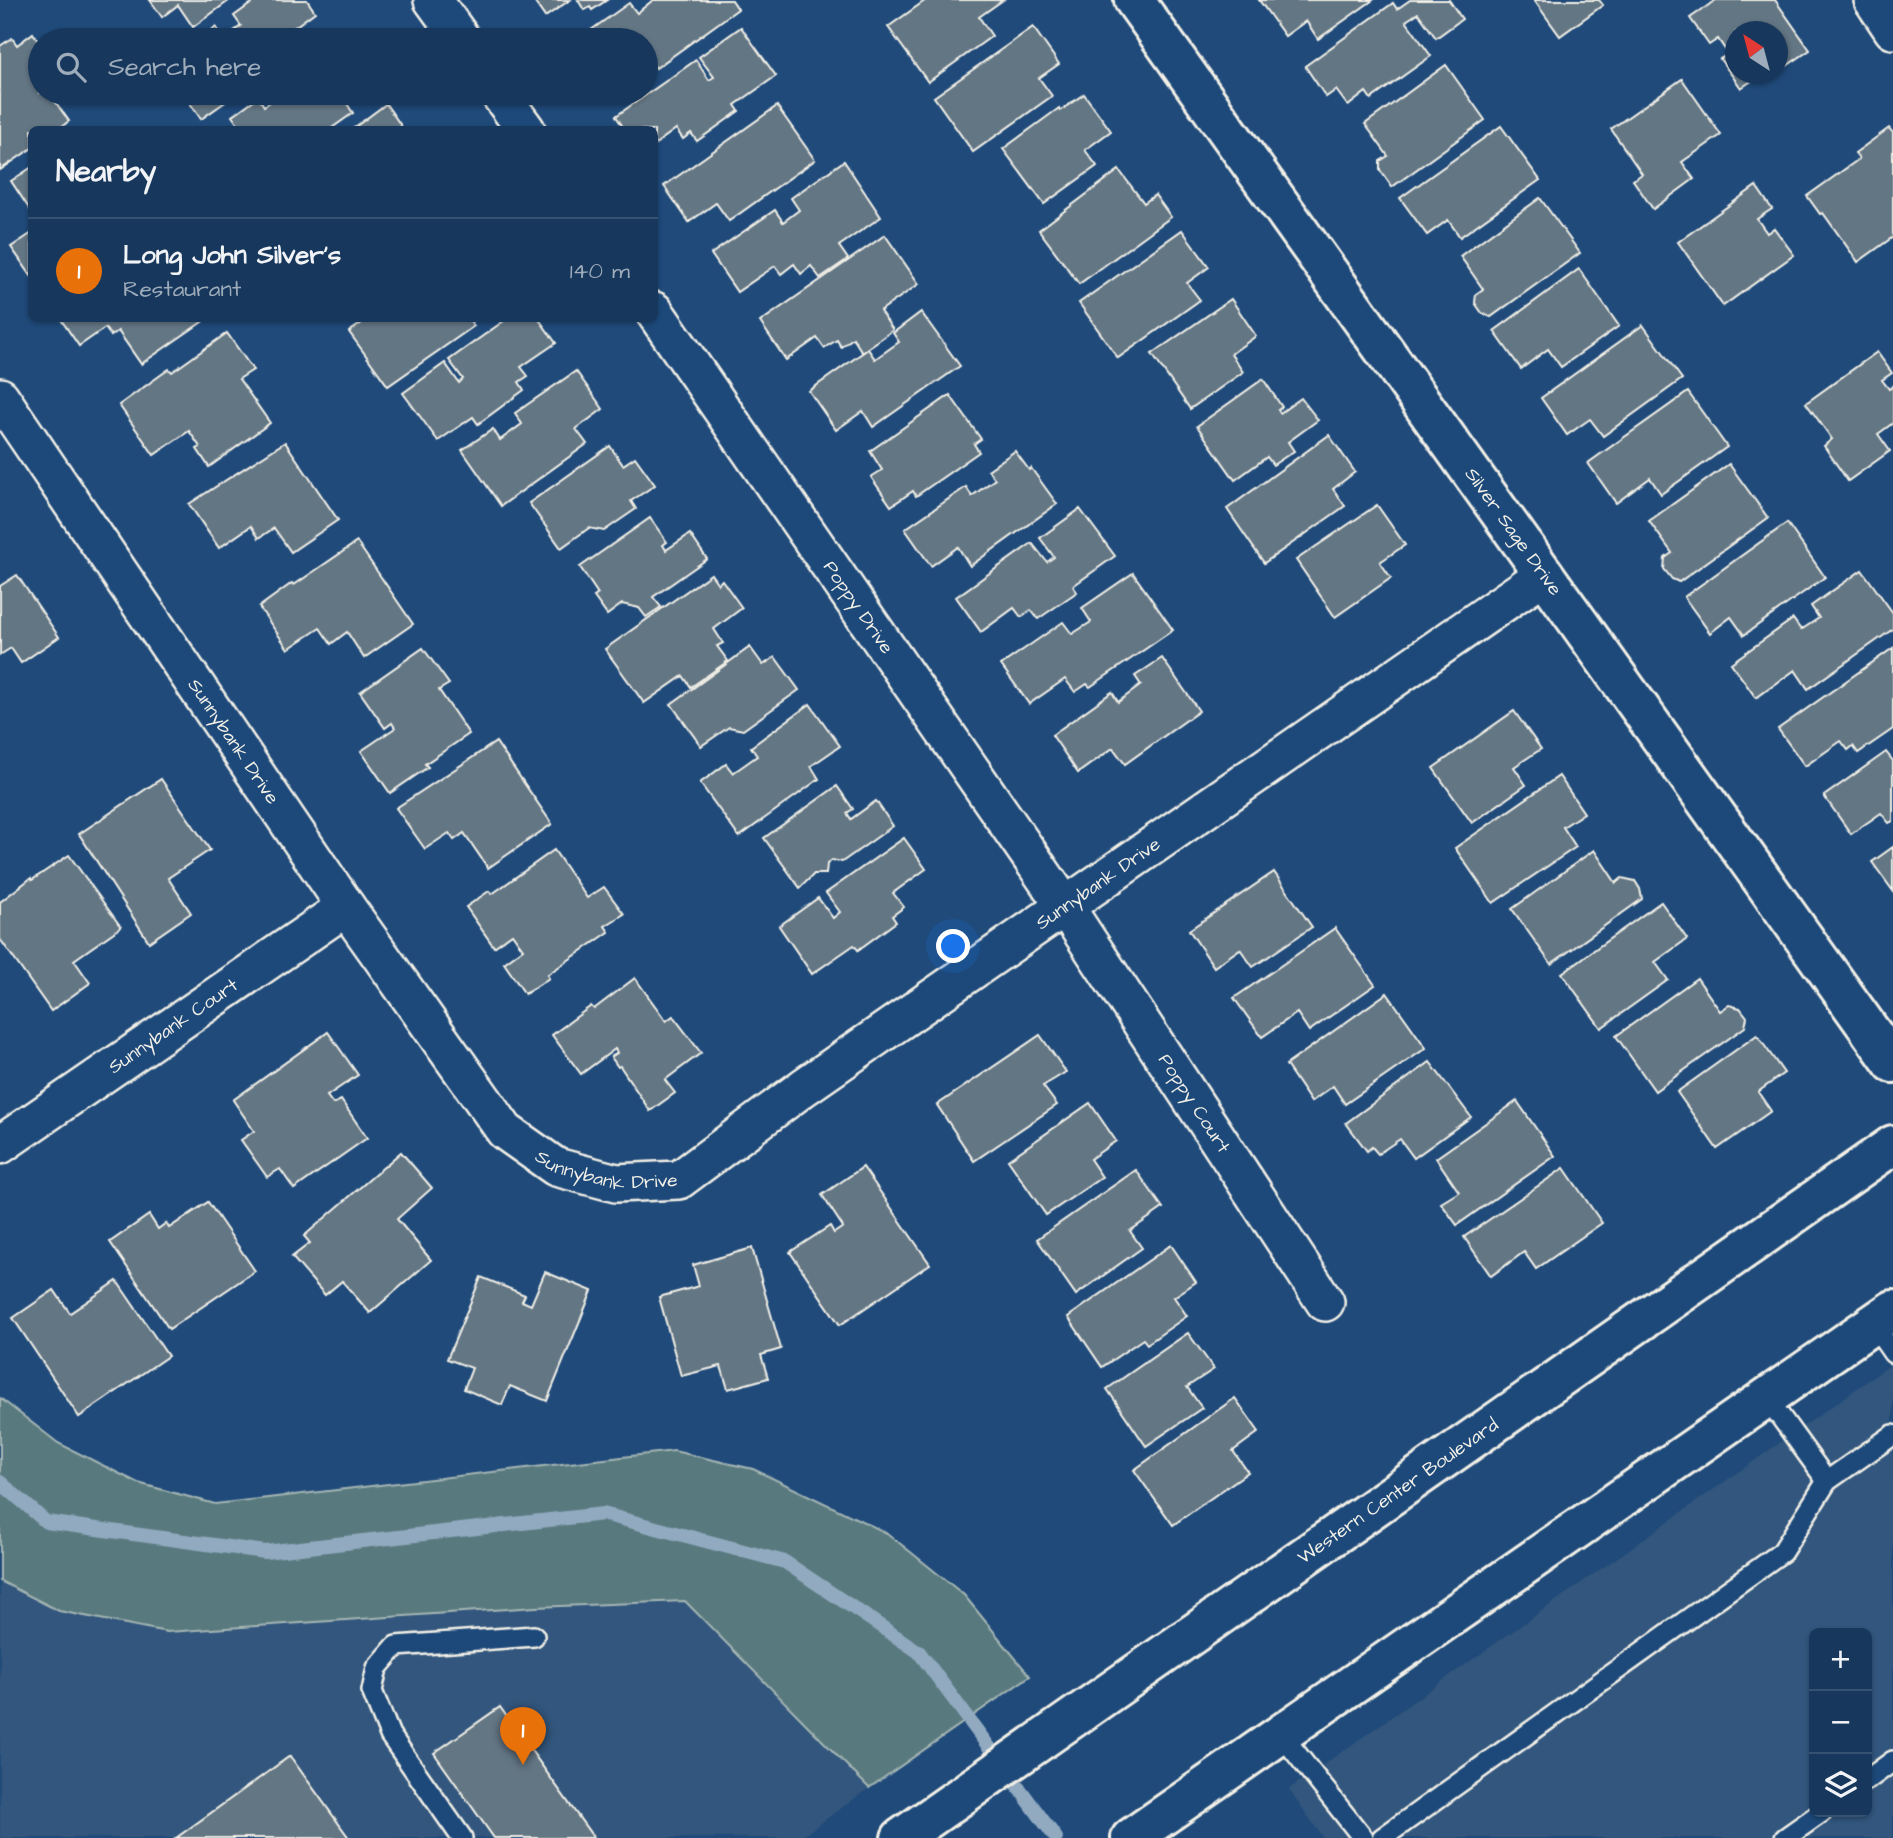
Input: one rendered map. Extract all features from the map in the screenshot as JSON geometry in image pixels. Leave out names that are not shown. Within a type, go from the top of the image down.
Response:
[{"type":"main road","name":"Silver Sage Drive","points":[[1134,0],[1893,1062]]},
{"type":"main road","name":"Western Center Boulevard","points":[[901,1838],[1893,1145]]},
{"type":"main road","points":[[1144,1829],[1767,1398],[1886,1329]]},
{"type":"street","points":[[433,0],[453,28]]},
{"type":"street","points":[[1873,0],[1893,30]]},
{"type":"street","points":[[508,105],[523,126]]},
{"type":"street","name":"Poppy Drive","points":[[658,317],[1064,905]]},
{"type":"street","name":"Sunnybank Drive","points":[[1,402],[346,907],[505,1132],[556,1167],[616,1183],[679,1180],[804,1087],[1064,905],[1545,575]]},
{"type":"street","name":"Poppy Court","points":[[1064,905],[1325,1302]]},
{"type":"street","name":"Sunnybank Court","points":[[0,1145],[346,907]]},
{"type":"lane","points":[[1767,1398],[1827,1481]]},
{"type":"lane","points":[[1382,1838],[1782,1552],[1827,1481],[1893,1435]]},
{"type":"lane","points":[[462,1838],[390,1735],[372,1691],[377,1668],[396,1646],[534,1636]]},
{"type":"lane","points":[[1281,1734],[1363,1838]]},
{"type":"lane","points":[[1872,1776],[1893,1761]]},
{"type":"lane","points":[[1785,1838],[1815,1817]]},
{"type":"shaded area","points":[[1893,1363],[1893,1838],[1323,1838],[1289,1789]]},
{"type":"shaded area","points":[[0,1581],[59,1611],[535,1607],[685,1601],[869,1788],[800,1838],[0,1838]]},
{"type":"green space","points":[[0,1398],[58,1443],[138,1483],[215,1504],[674,1451],[753,1469],[887,1533],[964,1595],[1030,1676],[869,1788],[685,1601],[535,1607],[167,1632],[59,1611],[0,1581]]},
{"type":"building","points":[[150,0],[230,0],[193,27],[178,5],[162,17]]},
{"type":"building","points":[[256,0],[307,0],[315,12],[293,28],[238,28],[241,26],[234,16]]},
{"type":"building","points":[[533,0],[570,0],[545,17]]},
{"type":"building","points":[[578,0],[607,0],[592,10],[590,7],[584,10]]},
{"type":"building","points":[[653,0],[732,0],[738,9],[658,67],[658,28],[594,28],[629,3],[637,13]]},
{"type":"building","points":[[926,0],[1003,0],[979,17],[992,36],[928,82],[888,27]]},
{"type":"building","points":[[1259,0],[1373,0],[1318,39],[1306,21],[1285,36]]},
{"type":"building","points":[[1410,0],[1449,0],[1462,19],[1436,38],[1418,13],[1406,21],[1431,56],[1371,99],[1366,92],[1348,106],[1336,90],[1326,97],[1305,66],[1393,3],[1397,9]]},
{"type":"building","points":[[1534,0],[1599,0],[1603,5],[1560,36]]},
{"type":"building","points":[[1716,0],[1775,0],[1810,50],[1788,65],[1788,21],[1725,21],[1725,50],[1718,39],[1709,45],[1690,18]]},
{"type":"building","points":[[741,27],[776,76],[735,105],[739,111],[697,141],[691,133],[683,139],[676,129],[658,142],[658,126],[622,126],[616,116],[632,105],[658,105],[658,87],[696,60],[709,80],[714,77],[699,57]]},
{"type":"building","points":[[1033,27],[1059,64],[1039,78],[1052,96],[973,152],[934,97]]},
{"type":"building","points":[[28,37],[28,105],[58,105],[69,121],[62,126],[28,126],[28,151],[0,170],[0,46],[12,38],[17,45]]},
{"type":"building","points":[[1446,65],[1485,120],[1392,187],[1380,170],[1380,161],[1388,156],[1365,124]]},
{"type":"building","points":[[1682,79],[1721,135],[1682,162],[1694,179],[1653,209],[1633,180],[1642,174],[1611,129]]},
{"type":"building","points":[[1084,94],[1111,131],[1085,150],[1097,166],[1044,204],[1003,149],[1059,108],[1060,111]]},
{"type":"building","points":[[191,105],[221,105],[201,119]]},
{"type":"building","points":[[247,105],[348,105],[353,113],[335,126],[239,126],[232,116]]},
{"type":"building","points":[[387,105],[401,126],[356,126]]},
{"type":"building","points":[[777,106],[815,160],[729,221],[716,203],[689,222],[664,186]]},
{"type":"building","points":[[1501,126],[1540,180],[1460,237],[1448,220],[1427,235],[1400,198]]},
{"type":"building","points":[[1889,128],[1893,133],[1893,237],[1858,262],[1823,213],[1820,214],[1807,196],[1859,159],[1855,153]]},
{"type":"building","points":[[844,161],[881,217],[839,246],[848,259],[820,278],[811,266],[801,274],[794,264],[781,274],[775,266],[737,292],[711,254],[775,210],[783,222],[799,210],[791,198]]},
{"type":"building","points":[[28,170],[28,207],[11,181]]},
{"type":"building","points":[[1119,170],[1144,203],[1155,195],[1171,217],[1079,284],[1039,230]]},
{"type":"building","points":[[1756,186],[1772,209],[1757,219],[1767,233],[1774,228],[1794,255],[1723,306],[1678,242]]},
{"type":"building","points":[[1540,198],[1580,253],[1491,317],[1482,313],[1475,303],[1476,294],[1483,289],[1460,256]]},
{"type":"building","points":[[1182,230],[1209,267],[1187,283],[1200,300],[1118,358],[1079,303]]},
{"type":"building","points":[[885,235],[919,284],[880,311],[893,330],[862,352],[853,338],[841,347],[837,340],[824,348],[817,338],[786,360],[760,322]]},
{"type":"building","points":[[28,236],[28,271],[11,247]]},
{"type":"building","points":[[1579,269],[1619,326],[1561,367],[1548,349],[1521,369],[1494,331]]},
{"type":"building","points":[[1231,299],[1256,336],[1231,354],[1243,372],[1190,409],[1152,354]]},
{"type":"building","points":[[921,312],[960,366],[873,427],[863,411],[836,430],[809,391],[868,349],[875,359],[899,342],[893,333]]},
{"type":"building","points":[[63,322],[202,322],[141,364],[118,331],[111,336],[105,328],[79,346]]},
{"type":"building","points":[[363,322],[471,322],[474,326],[388,386],[349,332]]},
{"type":"building","points":[[502,322],[541,322],[556,343],[521,367],[528,376],[519,382],[524,390],[478,424],[473,417],[438,441],[403,393],[445,363],[459,383],[463,379],[449,360]]},
{"type":"building","points":[[1643,325],[1682,379],[1603,436],[1590,419],[1567,435],[1541,398]]},
{"type":"building","points":[[227,333],[253,370],[239,379],[270,423],[209,467],[189,431],[154,455],[119,405],[169,369],[172,372]]},
{"type":"building","points":[[1877,352],[1892,373],[1882,380],[1889,389],[1893,386],[1893,423],[1878,434],[1890,451],[1848,481],[1824,446],[1832,439],[1806,403]]},
{"type":"building","points":[[576,371],[603,409],[576,429],[587,444],[501,506],[462,450],[493,429],[500,440],[522,424],[515,413]]},
{"type":"building","points":[[1263,379],[1282,407],[1278,410],[1280,413],[1301,398],[1318,420],[1288,442],[1294,451],[1273,465],[1267,457],[1235,480],[1197,426]]},
{"type":"building","points":[[1688,392],[1727,447],[1661,494],[1650,478],[1616,503],[1588,463]]},
{"type":"building","points":[[950,395],[981,439],[974,444],[979,452],[916,496],[913,491],[891,506],[871,477],[882,470],[870,451]]},
{"type":"building","points":[[1329,435],[1355,472],[1333,489],[1345,506],[1264,563],[1227,509]]},
{"type":"building","points":[[285,442],[338,520],[291,552],[274,528],[259,538],[251,526],[219,548],[189,504]]},
{"type":"building","points":[[610,446],[623,465],[635,457],[655,485],[631,501],[636,509],[604,531],[589,528],[561,548],[529,503]]},
{"type":"building","points":[[1015,451],[1057,504],[970,566],[958,547],[931,566],[905,529],[966,487],[972,496],[995,479],[988,470]]},
{"type":"building","points":[[1729,464],[1768,518],[1679,582],[1672,579],[1664,569],[1665,558],[1672,553],[1649,521]]},
{"type":"building","points":[[1377,505],[1405,545],[1380,562],[1391,578],[1335,617],[1296,560]]},
{"type":"building","points":[[1080,509],[1115,556],[1073,586],[1077,592],[1038,619],[1031,610],[1021,617],[1014,608],[981,632],[956,597],[1032,543],[1047,562],[1054,557],[1040,538]]},
{"type":"building","points":[[650,518],[667,542],[663,545],[666,550],[690,534],[707,559],[653,597],[661,607],[646,617],[639,608],[622,604],[607,615],[594,597],[598,594],[580,567]]},
{"type":"building","points":[[1787,523],[1825,577],[1744,635],[1731,617],[1710,633],[1684,597]]},
{"type":"building","points":[[357,542],[413,624],[364,658],[347,632],[331,644],[320,628],[288,649],[259,607]]},
{"type":"building","points":[[1862,570],[1893,613],[1893,629],[1808,689],[1795,670],[1756,698],[1731,663],[1793,619],[1801,630],[1819,618],[1811,606]]},
{"type":"building","points":[[1133,573],[1173,630],[1090,687],[1087,684],[1075,692],[1065,679],[1029,704],[1001,665],[1063,622],[1072,634],[1091,622],[1082,608]]},
{"type":"building","points":[[711,574],[718,584],[722,580],[742,608],[714,629],[723,643],[717,646],[728,661],[691,687],[683,676],[644,703],[605,649]]},
{"type":"building","points":[[17,575],[59,637],[21,663],[11,648],[0,655],[0,586]]},
{"type":"building","points":[[750,647],[763,665],[775,657],[799,690],[743,730],[729,727],[701,746],[671,704]]},
{"type":"building","points":[[423,648],[449,684],[439,690],[469,734],[425,764],[428,767],[390,793],[361,751],[395,728],[392,723],[385,728],[360,692]]},
{"type":"building","points":[[1893,648],[1893,729],[1858,753],[1853,746],[1848,750],[1841,741],[1805,766],[1778,729]]},
{"type":"building","points":[[1162,658],[1199,711],[1125,764],[1113,748],[1078,773],[1052,735],[1112,692],[1118,702],[1141,685],[1135,676]]},
{"type":"building","points":[[810,704],[840,746],[811,766],[819,779],[739,837],[700,783],[726,764],[733,773],[757,756],[751,747]]},
{"type":"building","points":[[1514,711],[1541,749],[1514,767],[1526,785],[1472,823],[1433,768]]},
{"type":"building","points":[[496,742],[552,824],[488,868],[464,833],[454,840],[449,833],[425,849],[396,808]]},
{"type":"building","points":[[1886,752],[1893,761],[1893,821],[1889,823],[1881,813],[1851,834],[1824,796]]},
{"type":"building","points":[[1559,776],[1584,813],[1563,827],[1576,847],[1493,903],[1455,848]]},
{"type":"building","points":[[161,779],[210,850],[168,878],[191,913],[149,942],[79,834]]},
{"type":"building","points":[[837,786],[853,809],[847,813],[851,819],[876,801],[893,826],[842,862],[832,860],[827,864],[826,874],[814,874],[800,888],[764,838]]},
{"type":"building","points":[[904,838],[926,869],[893,893],[904,907],[892,916],[896,922],[858,950],[854,945],[812,974],[779,926],[818,898],[833,918],[840,912],[826,893]]},
{"type":"building","points":[[1893,847],[1893,891],[1872,862]]},
{"type":"building","points":[[554,850],[587,898],[604,887],[624,914],[605,926],[609,932],[547,975],[549,978],[525,994],[504,963],[523,949],[512,934],[494,947],[466,907],[489,891],[492,894]]},
{"type":"building","points":[[1594,850],[1616,883],[1622,878],[1635,881],[1642,899],[1551,964],[1512,909]]},
{"type":"building","points":[[69,855],[121,927],[74,960],[90,983],[51,1011],[0,939],[0,902],[31,878],[32,880]]},
{"type":"building","points":[[1274,872],[1312,927],[1253,967],[1240,949],[1214,967],[1189,930]]},
{"type":"building","points":[[1661,902],[1687,939],[1655,962],[1668,980],[1601,1028],[1562,973]]},
{"type":"building","points":[[1335,928],[1375,985],[1309,1031],[1297,1013],[1262,1037],[1234,998]]},
{"type":"building","points":[[635,978],[666,1021],[673,1016],[701,1053],[665,1080],[675,1093],[650,1111],[611,1057],[617,1053],[615,1049],[581,1074],[552,1035],[591,1006],[594,1009]]},
{"type":"building","points":[[1697,978],[1720,1011],[1729,1005],[1740,1008],[1747,1017],[1745,1027],[1655,1091],[1616,1036]]},
{"type":"building","points":[[1387,993],[1426,1048],[1345,1104],[1333,1086],[1311,1102],[1286,1065]]},
{"type":"building","points":[[328,1032],[358,1075],[327,1096],[333,1104],[341,1100],[367,1138],[294,1189],[280,1169],[267,1177],[241,1140],[254,1131],[233,1100]]},
{"type":"building","points":[[1040,1035],[1066,1072],[1043,1086],[1057,1105],[974,1161],[937,1105]]},
{"type":"building","points":[[1757,1035],[1784,1073],[1758,1092],[1771,1111],[1717,1149],[1677,1092]]},
{"type":"building","points":[[1430,1062],[1471,1117],[1414,1158],[1400,1139],[1378,1154],[1372,1147],[1367,1151],[1346,1123]]},
{"type":"building","points":[[1517,1101],[1555,1156],[1457,1225],[1441,1203],[1459,1192],[1436,1158]]},
{"type":"building","points":[[1090,1103],[1116,1141],[1090,1159],[1102,1177],[1046,1215],[1008,1160]]},
{"type":"building","points":[[401,1152],[432,1188],[397,1219],[431,1260],[370,1313],[342,1281],[325,1295],[292,1257],[310,1243],[304,1236]]},
{"type":"building","points":[[863,1167],[930,1264],[840,1325],[790,1252],[830,1226],[834,1233],[843,1227],[822,1195]]},
{"type":"building","points":[[1564,1168],[1602,1223],[1536,1269],[1524,1252],[1491,1276],[1464,1237]]},
{"type":"building","points":[[1136,1170],[1163,1208],[1130,1231],[1142,1248],[1076,1295],[1037,1239]]},
{"type":"building","points":[[208,1202],[255,1271],[169,1329],[110,1242],[149,1215],[158,1229],[166,1223],[169,1228]]},
{"type":"building","points":[[1171,1245],[1196,1282],[1174,1297],[1187,1316],[1147,1344],[1143,1339],[1102,1367],[1068,1317]]},
{"type":"building","points":[[752,1248],[781,1349],[761,1355],[768,1378],[728,1389],[721,1366],[681,1376],[659,1297],[699,1286],[693,1265]]},
{"type":"building","points":[[545,1272],[592,1291],[547,1401],[510,1386],[502,1405],[464,1389],[472,1368],[447,1359],[481,1277],[525,1295],[522,1301],[531,1305]]},
{"type":"building","points":[[117,1281],[168,1356],[79,1417],[13,1318],[54,1290],[70,1313]]},
{"type":"building","points":[[1188,1333],[1214,1369],[1187,1387],[1202,1408],[1146,1446],[1107,1389]]},
{"type":"building","points":[[1235,1398],[1259,1432],[1233,1451],[1248,1472],[1173,1525],[1134,1470]]},
{"type":"building","points":[[500,1707],[592,1838],[494,1838],[434,1753]]},
{"type":"building","points":[[290,1756],[349,1838],[176,1838]]},
{"type":"waterway","points":[[0,1482],[46,1522],[265,1552],[603,1514],[785,1562],[919,1652],[1056,1838]]},
{"type":"place","name":"Long John Silver's","points":[[523,1765]]}]
